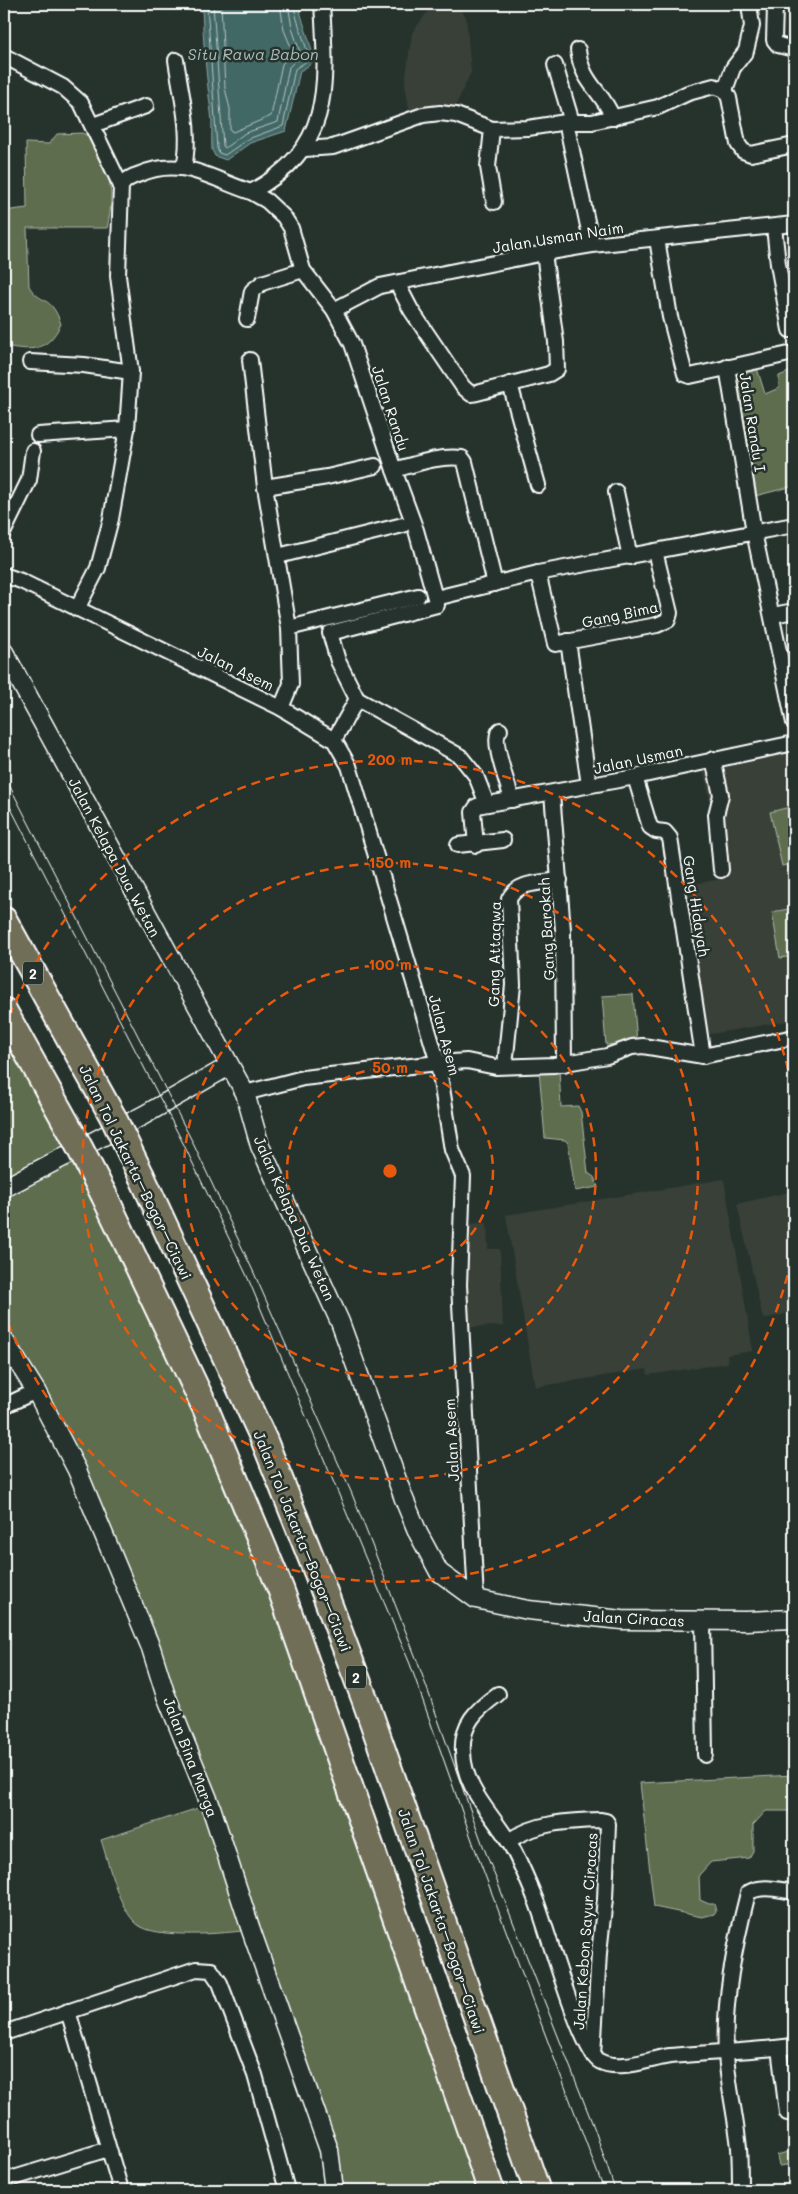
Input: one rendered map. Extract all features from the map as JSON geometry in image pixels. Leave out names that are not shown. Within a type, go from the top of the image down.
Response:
[{"type":"highway","name":"Jalan Tol Jakarta–Bogor–Ciawi","points":[[4,920],[112,1117],[142,1177],[264,1440],[365,1700],[537,2190]]},
{"type":"highway","points":[[4,1011],[104,1195],[204,1407],[281,1590],[490,2190]]},
{"type":"street","points":[[251,192],[282,170],[305,149],[319,118],[323,94],[322,4]]},
{"type":"street","points":[[725,90],[733,68],[746,51],[752,26],[749,4]]},
{"type":"street","points":[[775,7],[774,40],[778,46],[794,48]]},
{"type":"street","points":[[578,50],[580,64],[586,78],[592,87],[605,99],[613,118]]},
{"type":"street","points":[[4,56],[68,90],[82,103],[120,186],[118,276],[131,372],[127,429],[111,519],[98,568],[77,610]]},
{"type":"street","points":[[120,186],[129,179],[149,170],[184,167],[187,154],[186,123],[176,60]]},
{"type":"street","points":[[555,65],[569,122],[592,245]]},
{"type":"street","points":[[305,149],[334,147],[400,121],[440,113],[456,115],[492,129],[528,128],[569,122],[592,122],[658,106],[688,93],[714,86],[725,90],[731,102],[738,144],[743,152],[751,154],[794,145]]},
{"type":"street","points":[[93,125],[146,106]]},
{"type":"street","points":[[492,129],[488,167],[494,202]]},
{"type":"street","name":"Jalan Randu","points":[[184,167],[251,192],[267,200],[284,217],[291,228],[303,270],[334,310],[352,344],[394,470],[431,460],[462,458],[495,584]]},
{"type":"street","name":"Jalan Usman Naim","points":[[334,310],[380,286],[544,253],[592,245],[794,224]]},
{"type":"street","points":[[774,227],[778,264],[790,330]]},
{"type":"street","name":"Jalan Randu I","points":[[657,239],[670,317],[684,372],[690,376],[727,368],[754,532]]},
{"type":"street","points":[[398,283],[420,324],[467,392],[476,394],[549,374],[557,369],[544,253]]},
{"type":"street","points":[[247,319],[252,291],[262,283],[303,270]]},
{"type":"street","points":[[727,368],[789,354]]},
{"type":"street","points":[[250,360],[265,487],[290,628],[291,684],[281,708]]},
{"type":"street","points":[[30,362],[84,365],[131,372]]},
{"type":"street","points":[[510,384],[538,486]]},
{"type":"street","points":[[38,435],[127,429]]},
{"type":"street","points":[[4,531],[29,480],[33,451]]},
{"type":"street","points":[[265,487],[327,477],[375,466]]},
{"type":"street","points":[[394,470],[416,530],[437,605],[330,633],[338,661],[357,700],[460,756],[476,776],[482,805],[473,812],[476,844]]},
{"type":"street","points":[[616,492],[630,557]]},
{"type":"street","points":[[278,556],[403,525]]},
{"type":"street","points":[[436,598],[538,573],[794,525]]},
{"type":"street","points":[[754,532],[792,698],[794,723]]},
{"type":"street","name":"Gang Bima","points":[[568,641],[657,625],[668,620],[669,608],[656,551]]},
{"type":"street","points":[[538,573],[556,644],[568,641],[589,785]]},
{"type":"street","name":"Jalan Asem","points":[[4,575],[281,708],[334,740],[349,766],[438,1063],[452,1150],[463,1176],[464,1186],[459,1236],[459,1284],[476,1598]]},
{"type":"street","points":[[290,628],[418,596]]},
{"type":"street","points":[[773,615],[794,611]]},
{"type":"street","name":"Jalan Kelapa Dua Wetan","points":[[4,652],[246,1094],[260,1146],[340,1322],[378,1431],[418,1533],[439,1572],[476,1598]]},
{"type":"street","points":[[334,740],[357,700]]},
{"type":"street","points":[[500,730],[496,738],[498,750],[512,800]]},
{"type":"street","name":"Jalan Usman","points":[[482,805],[635,777],[794,743]]},
{"type":"street","points":[[713,759],[721,795],[716,815],[721,870]]},
{"type":"street","name":"Gang Hidayah","points":[[635,777],[650,827],[656,831],[665,832],[670,838],[703,1056]]},
{"type":"street","name":"Gang Barokah","points":[[552,793],[560,880],[564,965],[564,1064]]},
{"type":"street","points":[[458,845],[503,840]]},
{"type":"street","name":"Gang Attaqwa","points":[[505,1066],[512,985],[509,899],[512,892],[519,888],[560,880]]},
{"type":"street","points":[[246,1094],[303,1078],[438,1063],[468,1060],[486,1065],[505,1066],[564,1064],[607,1056],[632,1047],[654,1047],[703,1056],[794,1037]]},
{"type":"street","points":[[4,1188],[144,1115],[229,1066]]},
{"type":"street","name":"Jalan Bina Marga","points":[[4,1340],[36,1391],[78,1470],[113,1553],[210,1804],[251,1930],[329,2150],[334,2190]]},
{"type":"street","points":[[4,1406],[36,1391]]},
{"type":"street","name":"Jalan Ciracas","points":[[476,1598],[528,1610],[622,1620],[794,1619]]},
{"type":"street","points":[[703,1621],[705,1754]]},
{"type":"street","name":"Jalan Kebon Sayur Ciracas","points":[[498,1694],[481,1706],[470,1720],[463,1738],[462,1754],[472,1788],[508,1841],[537,1902],[583,2035],[593,2055]]},
{"type":"street","name":"Jalan Kebon Sayur Ciracas","points":[[508,1841],[522,1832],[541,1825],[565,1821],[601,1820],[608,1824],[605,1899],[599,1953],[593,2055]]},
{"type":"street","points":[[740,2190],[739,2149],[731,2103],[726,2052],[728,2002],[748,1893],[754,1889],[794,1892]]},
{"type":"street","points":[[4,2032],[196,1969],[211,1970],[220,1983],[254,2076],[287,2190]]},
{"type":"street","points":[[68,2011],[121,2190]]},
{"type":"street","points":[[593,2055],[600,2062],[613,2065],[668,2056],[794,2046]]},
{"type":"street","points":[[779,2048],[787,2113]]},
{"type":"street","points":[[4,2181],[108,2149]]},
{"type":"shaded area","points":[[460,9],[466,17],[471,72],[455,107],[409,109],[405,83],[412,33],[429,10]]},
{"type":"shaded area","points":[[794,746],[794,866],[776,871],[794,868],[794,1020],[704,1035],[681,886],[728,878],[702,765]]},
{"type":"shaded area","points":[[724,1179],[753,1351],[727,1355],[728,1363],[648,1375],[647,1369],[535,1387],[506,1215]]},
{"type":"shaded area","points":[[794,1191],[794,1312],[763,1319],[737,1204]]},
{"type":"shaded area","points":[[487,1223],[488,1249],[500,1249],[503,1326],[469,1327],[464,1224]]},
{"type":"green space","points":[[82,133],[93,138],[107,171],[111,203],[107,228],[27,228],[29,286],[37,296],[53,308],[61,324],[56,333],[44,345],[31,349],[4,346],[4,211],[27,208],[26,143],[49,144],[57,134]]},
{"type":"green space","points":[[794,358],[794,486],[751,497],[729,375],[757,368],[765,394],[779,388],[779,376],[791,371],[789,359]]},
{"type":"green space","points":[[794,806],[794,863],[782,866],[770,812]]},
{"type":"green space","points":[[794,908],[794,956],[780,958],[772,912]]},
{"type":"green space","points":[[633,994],[637,1042],[606,1045],[602,996]]},
{"type":"green space","points":[[4,1009],[205,1407],[491,2190],[334,2190],[251,1930],[225,1933],[174,1934],[146,1929],[130,1917],[119,1897],[101,1840],[210,1804],[113,1553],[4,1341]]},
{"type":"green space","points":[[559,1068],[561,1107],[578,1106],[581,1112],[588,1173],[594,1177],[598,1187],[575,1191],[568,1143],[565,1140],[545,1138],[539,1070]]},
{"type":"green space","points":[[794,1775],[794,1811],[766,1811],[753,1825],[753,1851],[749,1858],[711,1862],[699,1875],[700,1900],[714,1904],[716,1911],[714,1914],[702,1917],[654,1907],[640,1783]]},
{"type":"green space","points":[[794,2150],[794,2164],[779,2166],[777,2155]]},
{"type":"water","name":"Situ Rawa Babon","points":[[202,4],[299,4],[312,51],[312,62],[300,71],[286,131],[250,143],[226,160],[215,156],[212,150],[212,117],[205,58]]},
{"type":"tunnel","points":[[789,354],[792,350],[790,330]]},
{"type":"tram line","points":[[4,775],[191,1139],[254,1273],[352,1494],[418,1663],[482,1843],[595,2130],[615,2190]]},
{"type":"tram line","points":[[4,795],[183,1143],[247,1276],[410,1664],[474,1846],[604,2190]]}]
